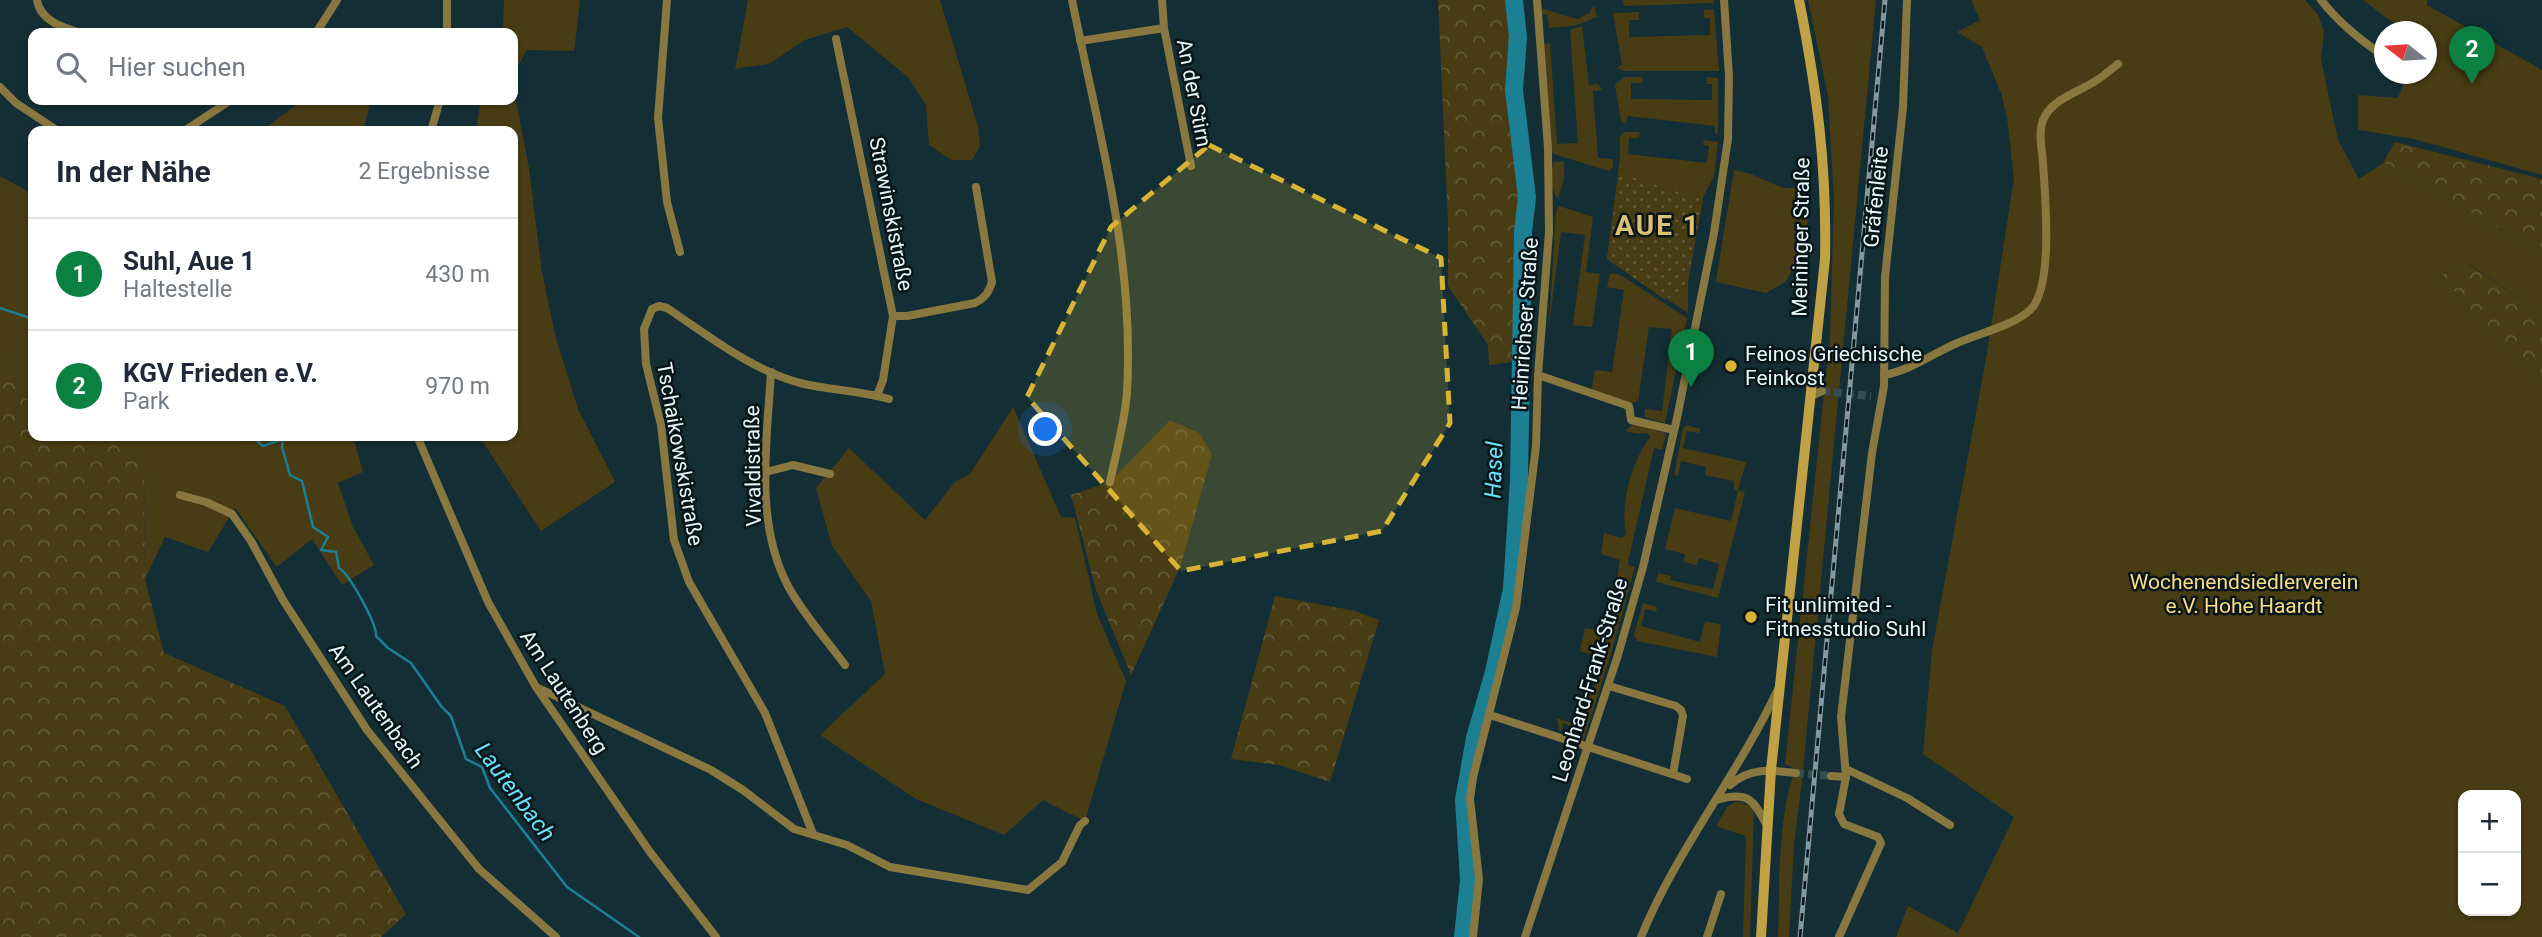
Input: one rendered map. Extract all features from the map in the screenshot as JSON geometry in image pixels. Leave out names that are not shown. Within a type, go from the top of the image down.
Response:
[{"type":"main road","name":"Meininger Straße","points":[[1761,937],[1771,770],[1791,563],[1817,394],[1825,259],[1826,200],[1817,96],[1799,0]]},
{"type":"street","points":[[37,0],[38,7],[46,17],[65,28]]},
{"type":"street","points":[[319,28],[337,0]]},
{"type":"street","points":[[447,0],[447,28]]},
{"type":"street","points":[[667,0],[658,118],[667,202],[680,252]]},
{"type":"street","points":[[1072,0],[1104,151],[1122,255],[1127,393],[1110,482]]},
{"type":"street","name":"An der Stirn","points":[[1162,0],[1164,28],[1191,166]]},
{"type":"street","name":"Heinrichser Straße","points":[[1473,937],[1479,879],[1470,799],[1473,776],[1516,608],[1536,446],[1538,375],[1549,227],[1548,148],[1537,0]]},
{"type":"street","name":"Leonhard-Frank-Straße","points":[[1525,937],[1609,687],[1643,567],[1674,430],[1724,180],[1729,108],[1724,0]]},
{"type":"street","name":"Gräfenleite","points":[[1839,937],[1881,843],[1878,837],[1840,820],[1846,773],[1841,717],[1872,453],[1882,397],[1885,277],[1903,107],[1907,0]]},
{"type":"street","points":[[2321,0],[2353,33],[2374,48]]},
{"type":"street","name":"An der Stirn","points":[[1080,41],[1164,28]]},
{"type":"street","name":"Strawinskistraße","points":[[836,39],[893,316],[883,380],[877,396]]},
{"type":"street","points":[[1884,375],[1905,369],[1957,343],[2022,316],[2035,305],[2043,274],[2045,246],[2046,211],[2040,133],[2044,117],[2053,106],[2098,80],[2118,64]]},
{"type":"street","points":[[0,87],[16,103],[50,126]]},
{"type":"street","points":[[192,126],[223,105]]},
{"type":"street","points":[[432,126],[439,105]]},
{"type":"street","points":[[893,316],[907,316],[975,303],[984,298],[990,289],[992,282],[976,187]]},
{"type":"street","name":"Tschaikowskistraße","points":[[813,834],[765,713],[689,582],[674,540],[661,425],[646,365],[644,329],[652,309],[659,306],[667,308],[723,345],[771,372],[802,383],[888,399]]},
{"type":"street","name":"Vivaldistraße","points":[[771,372],[766,472],[768,525],[773,547],[787,585],[845,665]]},
{"type":"street","points":[[1538,375],[1629,406],[1631,419],[1674,430]]},
{"type":"street","points":[[1871,396],[1882,397]]},
{"type":"street","name":"Am Lautenberg","points":[[418,441],[488,602],[536,687],[650,852],[716,937]]},
{"type":"street","points":[[766,472],[793,465],[830,474]]},
{"type":"street","name":"Am Lautenbach","points":[[180,495],[206,502],[232,514],[251,541],[283,600],[367,730],[479,869],[556,937]]},
{"type":"street","name":"Meininger Straße","points":[[1641,937],[1671,874],[1753,740],[1780,684]]},
{"type":"street","points":[[536,687],[711,770],[743,790],[794,829],[847,845],[890,867],[1028,890],[1062,862],[1080,825],[1085,821]]},
{"type":"street","points":[[1609,687],[1676,706],[1681,710],[1684,716],[1673,774]]},
{"type":"street","points":[[1490,715],[1687,779]]},
{"type":"street","points":[[1771,770],[1796,773]]},
{"type":"street","name":"Meininger Straße","points":[[1722,791],[1743,775],[1771,770]]},
{"type":"street","points":[[1831,776],[1846,773],[1907,798],[1950,825]]},
{"type":"street","points":[[1716,800],[1731,796],[1748,798],[1758,807],[1766,824]]},
{"type":"street","points":[[1707,937],[1721,894]]},
{"type":"highlighted area","points":[[1209,145],[1441,258],[1450,423],[1382,531],[1181,571],[1027,397],[1111,227]]},
{"type":"green space","points":[[504,0],[580,0],[574,51],[527,50],[518,64],[518,28],[503,28]]},
{"type":"green space","points":[[748,0],[940,0],[978,127],[980,147],[972,160],[951,160],[929,145],[926,105],[908,77],[847,27],[805,40],[769,64],[735,70]]},
{"type":"green space","points":[[1438,0],[1514,0],[1518,37],[1514,90],[1527,197],[1523,232],[1520,361],[1489,365],[1488,345],[1448,286],[1448,222]]},
{"type":"green space","points":[[1623,0],[1713,0],[1714,3],[1624,6]]},
{"type":"green space","points":[[1808,0],[1876,0],[1794,844],[1789,937],[1778,937],[1782,829],[1796,769],[1785,764],[1830,337],[1834,201],[1828,96]]},
{"type":"green space","name":"Wochenendsiedlerverein e.V. Hohe Haardt","points":[[1971,0],[2305,0],[2318,15],[2324,31],[2321,59],[2338,140],[2359,179],[2383,163],[2542,252],[2542,314],[2469,264],[2440,275],[2495,336],[2542,379],[2542,937],[1896,937],[1908,906],[1958,933],[2014,817],[1923,754],[1932,650],[1986,359],[2014,178],[2002,96],[1982,47],[1957,32],[1980,20]]},
{"type":"green space","points":[[2363,0],[2427,0],[2427,5],[2542,70],[2542,175],[2414,139],[2358,130],[2358,95],[2398,98],[2403,84],[2437,84],[2437,21],[2391,21]]},
{"type":"green space","points":[[1594,5],[1597,17],[1574,26],[1549,28],[1547,14],[1541,15],[1540,8],[1577,19],[1589,13]]},
{"type":"green space","points":[[1714,9],[1719,71],[1625,71],[1616,68],[1622,65],[1613,13],[1639,12],[1639,20],[1629,20],[1629,37],[1710,35],[1710,18],[1704,18],[1704,10]]},
{"type":"green space","points":[[1582,26],[1589,85],[1598,84],[1602,90],[1593,91],[1598,158],[1613,159],[1613,167],[1609,171],[1554,154],[1550,148],[1544,44],[1550,43],[1557,144],[1578,143],[1570,30]]},
{"type":"green space","points":[[1624,77],[1642,77],[1643,83],[1631,83],[1631,99],[1712,100],[1712,84],[1707,84],[1707,77],[1718,78],[1718,134],[1715,133],[1715,126],[1628,116],[1626,124],[1621,121],[1615,85]]},
{"type":"green space","points":[[296,105],[370,105],[364,126],[268,126]]},
{"type":"green space","points":[[480,105],[517,105],[529,168],[542,272],[555,335],[578,409],[615,482],[541,531],[482,441],[518,441],[518,126],[477,126]]},
{"type":"green space","points":[[1627,132],[1640,132],[1639,138],[1629,138],[1628,154],[1707,163],[1709,146],[1703,145],[1704,140],[1718,142],[1714,176],[1703,197],[1688,283],[1688,313],[1607,259],[1620,157],[1620,137]]},
{"type":"green space","points":[[2395,142],[2542,179],[2542,252],[2383,163]]},
{"type":"green space","points":[[1555,161],[1564,162],[1564,180],[1558,198],[1551,180]]},
{"type":"green space","points":[[1734,170],[1751,174],[1783,188],[1801,188],[1800,202],[1807,201],[1806,212],[1809,214],[1800,257],[1785,282],[1766,293],[1716,282]]},
{"type":"green space","points":[[1619,173],[1703,200],[1685,294],[1664,299],[1607,259]]},
{"type":"green space","points":[[0,176],[28,191],[28,378],[0,358]]},
{"type":"green space","points":[[1559,206],[1593,217],[1586,272],[1600,274],[1592,327],[1573,325],[1585,235],[1561,232],[1549,326],[1556,211]]},
{"type":"green space","points":[[2468,264],[2542,314],[2542,379],[2495,336],[2440,275]]},
{"type":"green space","points":[[1610,274],[1622,276],[1687,318],[1665,423],[1645,417],[1645,409],[1662,411],[1672,329],[1649,327],[1638,401],[1633,403],[1594,391],[1592,387],[1595,370],[1612,372],[1624,290],[1607,287]]},
{"type":"green space","points":[[0,358],[28,378],[28,441],[111,441],[144,465],[145,579],[164,653],[285,706],[406,914],[381,937],[0,937]]},
{"type":"green space","points":[[1013,407],[1061,517],[1075,518],[1097,614],[1126,681],[1085,821],[1043,800],[1004,835],[916,799],[820,735],[885,674],[871,601],[832,546],[816,488],[849,448],[925,520],[955,482],[970,474]]},
{"type":"green space","points":[[1170,420],[1199,433],[1212,454],[1181,565],[1131,675],[1096,590],[1071,495],[1110,482]]},
{"type":"green space","points":[[1634,424],[1666,433],[1662,450],[1654,448],[1628,562],[1628,565],[1635,567],[1583,741],[1573,737],[1576,727],[1563,723],[1561,731],[1559,730],[1557,718],[1580,726],[1584,705],[1596,684],[1601,657],[1580,651],[1585,628],[1605,632],[1615,596],[1620,560],[1601,554],[1604,533],[1622,538],[1626,534],[1626,497],[1632,471],[1650,437],[1647,433],[1625,431]]},
{"type":"green space","points":[[1687,425],[1700,429],[1700,433],[1687,431],[1683,448],[1746,462],[1738,490],[1745,492],[1718,598],[1656,582],[1658,573],[1671,576],[1670,580],[1713,589],[1719,564],[1699,558],[1696,565],[1684,562],[1685,554],[1665,549],[1675,508],[1731,521],[1738,491],[1734,489],[1734,481],[1705,475],[1706,467],[1681,461],[1678,476],[1674,475],[1683,428]]},
{"type":"green space","points":[[111,441],[354,441],[363,472],[338,483],[353,527],[374,565],[342,585],[312,539],[277,567],[235,508],[208,552],[165,537],[145,579],[144,465]]},
{"type":"green space","points":[[1275,596],[1355,611],[1379,620],[1330,782],[1279,765],[1231,759]]},
{"type":"green space","points":[[1643,603],[1657,607],[1656,612],[1645,609],[1641,626],[1700,642],[1705,621],[1721,625],[1717,657],[1637,641],[1634,635]]},
{"type":"green space","points":[[1735,802],[1754,808],[1750,937],[1743,937],[1746,836],[1716,826],[1728,806]]},
{"type":"waterway","name":"Hasel","points":[[1463,937],[1469,880],[1464,800],[1475,738],[1494,672],[1512,589],[1519,480],[1523,232],[1527,197],[1514,90],[1518,37],[1514,0]]},
{"type":"waterway","name":"Lautenbach","points":[[0,308],[28,317]]},
{"type":"waterway","name":"Lautenbach","points":[[257,441],[263,446],[277,441]]},
{"type":"waterway","name":"Lautenbach","points":[[283,441],[290,475],[302,481],[313,527],[328,537],[321,550],[336,552],[339,568],[362,600],[376,636],[388,648],[411,663],[451,716],[466,759],[482,767],[490,788],[567,887],[639,937]]},
{"type":"tunnel","points":[[1822,391],[1871,396]]},
{"type":"tunnel","points":[[1796,773],[1831,776]]},
{"type":"railway","points":[[1800,937],[1885,0]]},
{"type":"place","name":"KGV Frieden e.V.","points":[[2472,84]]},
{"type":"place","name":"Feinos Griechische Feinkost","points":[[1731,366]]},
{"type":"place","name":"Suhl, Aue 1","points":[[1691,387]]},
{"type":"place","name":"Fit unlimited - Fitnesstudio Suhl","points":[[1751,617]]},
{"type":"district","name":"AUE 1","points":[[1658,225]]}]
